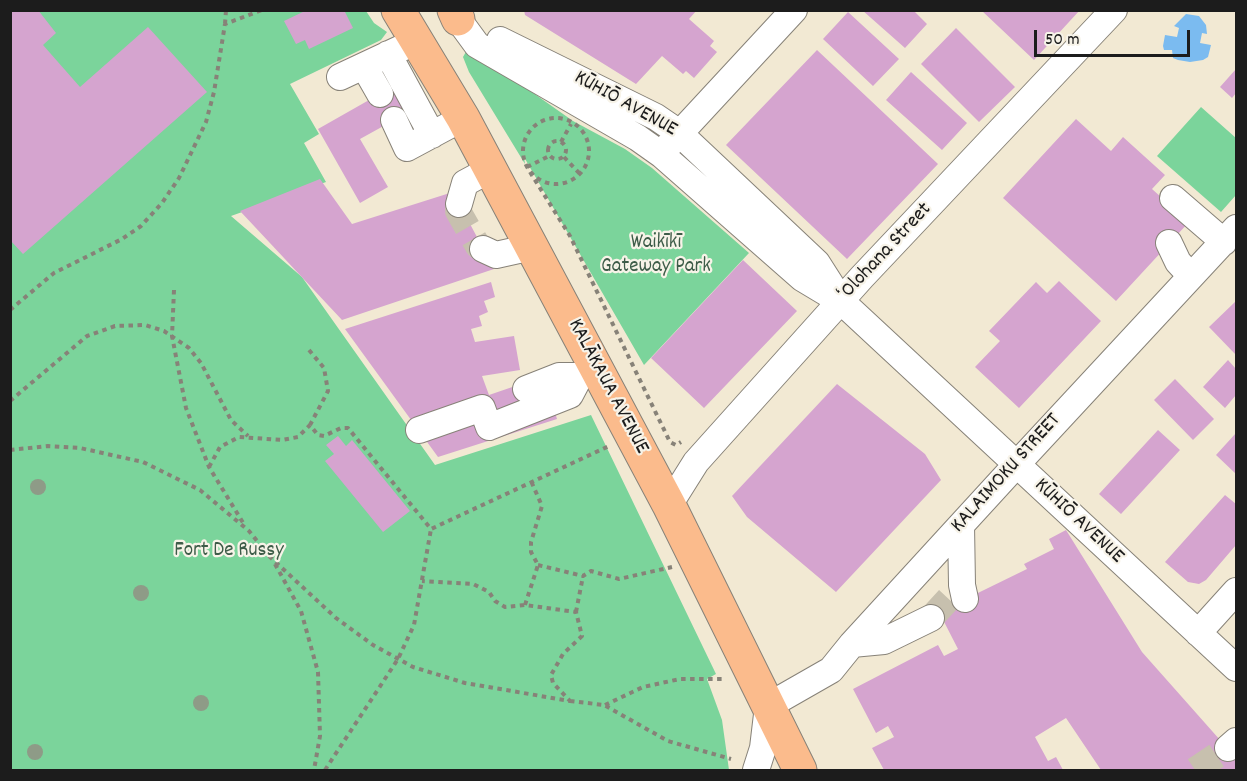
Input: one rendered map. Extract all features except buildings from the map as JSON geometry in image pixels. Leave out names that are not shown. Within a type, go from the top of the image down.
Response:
[{"type":"main road","name":"KALĀKAUA AVENUE","points":[[398,10],[464,118],[532,247],[588,372],[669,505],[800,771]]},
{"type":"street","points":[[662,155],[678,132],[794,10]]},
{"type":"street","name":"ʻOlohana Street","points":[[669,505],[696,462],[1114,10]]},
{"type":"street","name":"KŪHIŌ AVENUE","points":[[456,13],[656,117],[678,132],[817,263],[842,302]]},
{"type":"street","name":"KŪHIŌ AVENUE","points":[[456,13],[477,45],[638,138],[662,155],[802,278],[842,302],[1236,668]]},
{"type":"street","points":[[340,77],[419,42]]},
{"type":"street","points":[[388,54],[432,135]]},
{"type":"street","points":[[364,66],[380,94]]},
{"type":"street","points":[[394,120],[407,148],[464,118]]},
{"type":"street","points":[[459,204],[465,183],[491,169]]},
{"type":"street","points":[[1173,198],[1230,235]]},
{"type":"street","name":"KALAIMOKU STREET","points":[[768,706],[831,670],[852,644],[1016,465],[1230,235]]},
{"type":"street","points":[[1169,243],[1178,262],[1191,276]]},
{"type":"street","points":[[483,249],[496,255],[532,247]]},
{"type":"street","points":[[526,389],[559,376],[588,372]]},
{"type":"street","points":[[418,430],[482,408],[489,427],[570,395],[588,372]]},
{"type":"street","points":[[961,525],[961,592]]},
{"type":"street","points":[[1198,633],[1236,591]]},
{"type":"street","points":[[852,644],[884,641],[930,618]]},
{"type":"street","points":[[756,771],[763,748],[768,706]]},
{"type":"path","points":[[10,310],[54,273],[122,239],[141,226],[162,203],[179,178],[206,123],[214,92],[226,10]]},
{"type":"path","points":[[225,24],[261,10]]},
{"type":"path","points":[[530,172],[538,179],[558,184],[569,182],[580,174],[589,158],[590,148],[587,137],[573,121],[555,118],[537,123],[531,129],[523,146],[527,167],[530,172],[570,236],[670,442],[676,445],[684,440]]},
{"type":"path","points":[[561,142],[573,121]]},
{"type":"path","points":[[549,156],[549,145],[554,141],[561,142],[566,148],[564,157]]},
{"type":"path","points":[[527,167],[549,156]]},
{"type":"path","points":[[549,156],[556,160],[564,157]]},
{"type":"path","points":[[564,157],[580,174]]},
{"type":"path","points":[[174,290],[172,336],[186,408],[209,467],[249,531],[269,556],[301,611],[318,672],[320,736],[314,771]]},
{"type":"path","points":[[10,401],[96,332],[115,326],[135,324],[154,328],[172,336],[195,355],[231,420],[248,436]]},
{"type":"path","points":[[209,467],[214,454],[230,439],[248,436],[270,440],[291,439],[298,437],[310,424],[328,391],[324,368],[309,350]]},
{"type":"path","points":[[310,424],[318,435],[324,436],[341,428],[348,428],[431,529],[414,625],[398,659],[325,771]]},
{"type":"path","points":[[431,529],[612,445]]},
{"type":"path","points":[[10,450],[48,446],[81,448],[143,462],[200,490],[249,531]]},
{"type":"path","points":[[525,605],[538,565],[531,552],[531,542],[542,506],[531,481]]},
{"type":"path","points":[[269,556],[336,618],[413,667],[465,682],[604,705],[668,741],[731,759]]},
{"type":"path","points":[[538,565],[583,576],[591,571],[612,578],[630,578],[673,567]]},
{"type":"path","points":[[570,701],[553,682],[551,675],[563,654],[582,636],[576,612],[583,576]]},
{"type":"path","points":[[422,581],[472,584],[489,592],[495,601],[505,607],[525,605],[576,612]]},
{"type":"path","points":[[604,705],[643,687],[680,679],[724,679]]},
{"type":"green space","name":"Fort De Russy","points":[[10,11],[366,11],[374,23],[387,32],[381,40],[290,84],[319,134],[304,143],[326,182],[231,216],[302,277],[435,465],[591,415],[716,674],[707,679],[722,720],[729,770],[11,770]]},
{"type":"green space","name":"Waikīkī Gateway Park","points":[[467,50],[475,52],[573,121],[625,149],[652,168],[749,253],[644,365],[524,157],[525,164],[469,72],[463,57]]},
{"type":"green space","points":[[1201,107],[1236,138],[1236,195],[1221,212],[1157,156]]},
{"type":"water","points":[[1186,14],[1199,16],[1206,25],[1207,34],[1202,33],[1200,43],[1211,45],[1208,57],[1203,60],[1190,62],[1178,60],[1173,58],[1172,50],[1164,50],[1165,35],[1177,37],[1179,28],[1174,26]]},
{"type":"tunnel","points":[[459,204],[458,211],[478,246],[483,249]]},
{"type":"tunnel","points":[[931,618],[954,593]]},
{"type":"tunnel","points":[[1195,770],[1228,748]]}]
